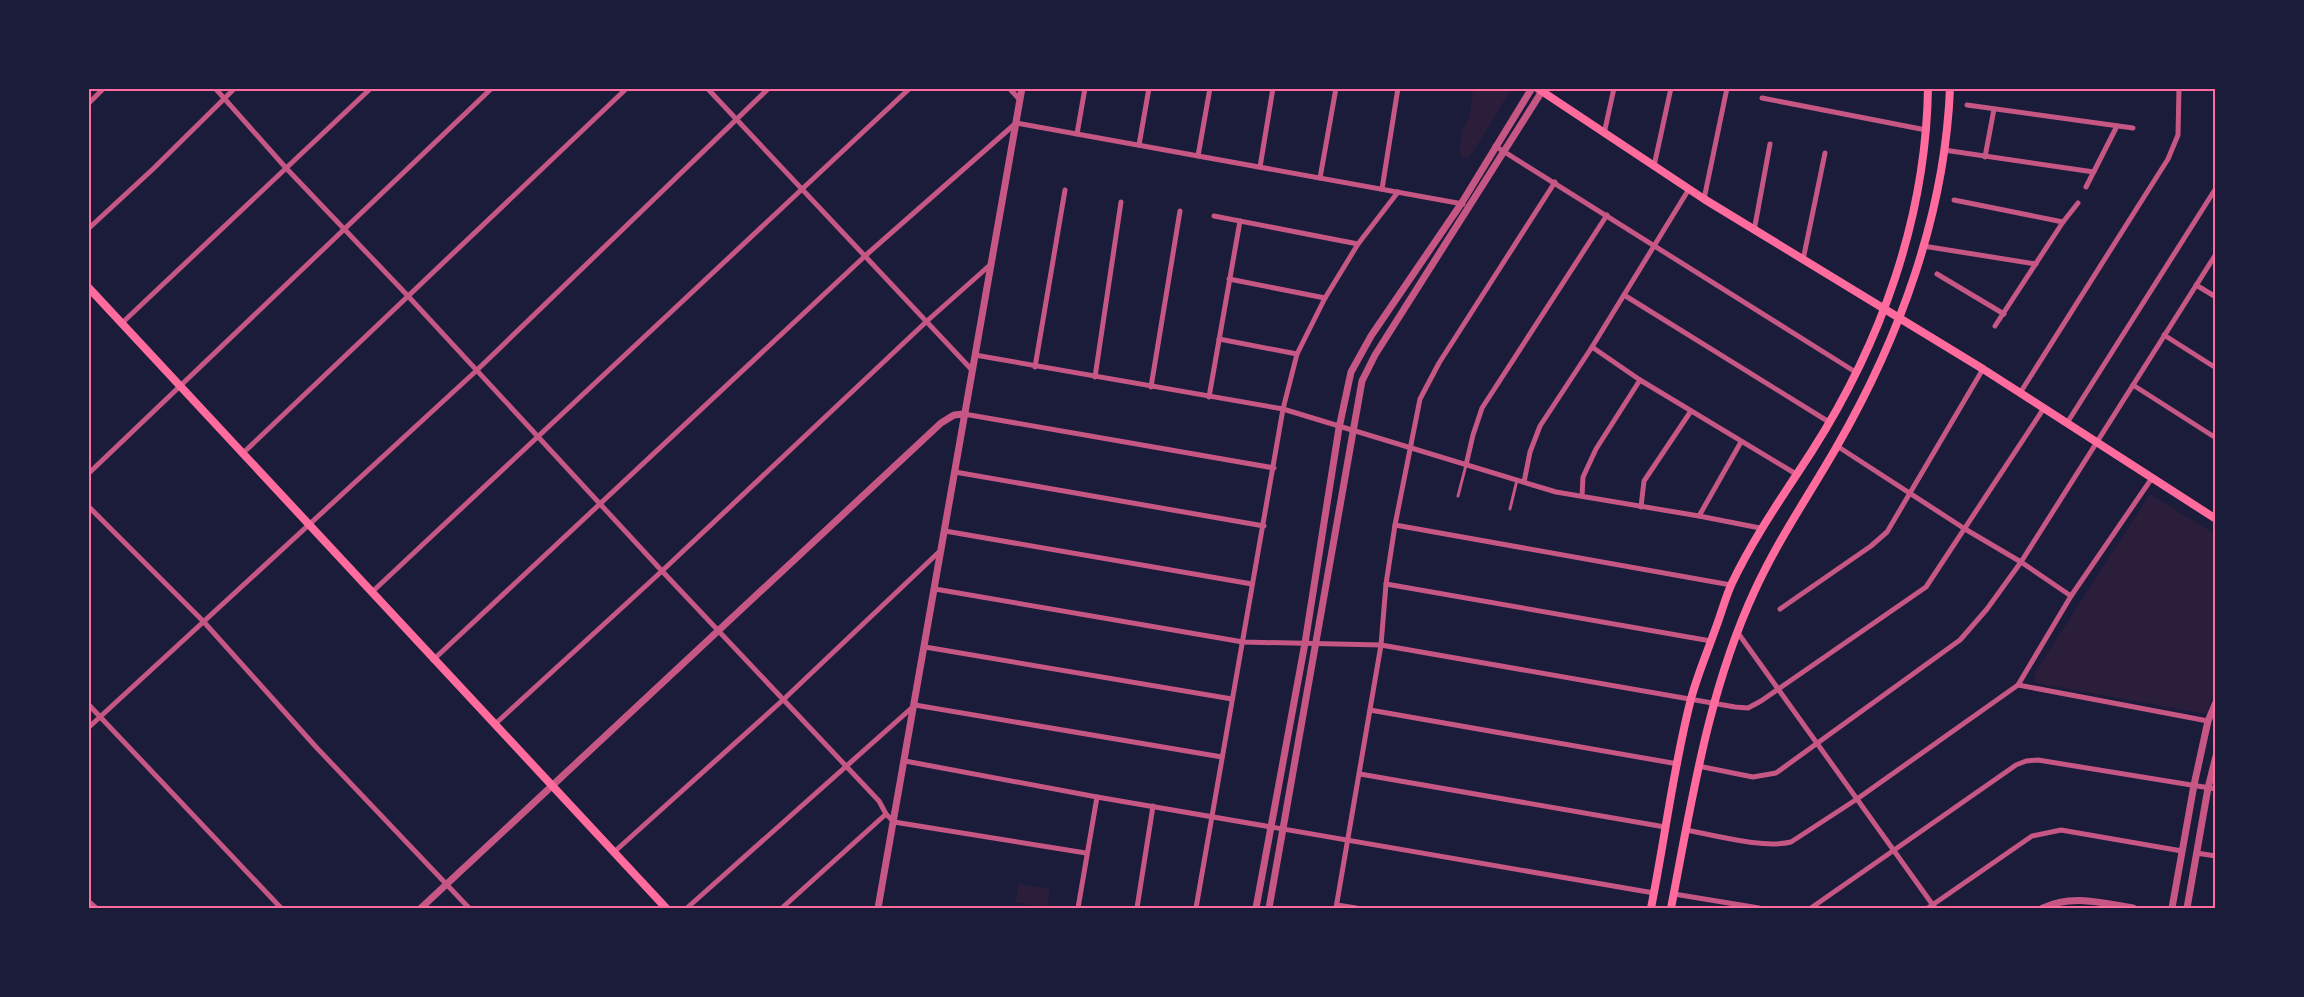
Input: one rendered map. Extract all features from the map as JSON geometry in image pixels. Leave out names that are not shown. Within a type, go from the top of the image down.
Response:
[{"type":"main road","points":[[1651,909],[1691,698],[1731,585],[1760,528],[1829,422],[1857,372],[1885,310],[1909,228],[1921,167],[1928,88]]},
{"type":"main road","points":[[1671,909],[1698,766],[1713,703],[1755,590],[1837,446],[1899,320],[1923,246],[1944,150],[1950,88]]},
{"type":"main road","points":[[1541,90],[1604,134],[1754,231],[1983,369],[2216,519]]},
{"type":"main road","points":[[88,287],[666,909]]},
{"type":"street","points":[[88,104],[104,88]]},
{"type":"street","points":[[215,88],[286,168],[879,801],[886,814],[894,822],[1086,853]]},
{"type":"street","points":[[88,229],[153,170],[235,88]]},
{"type":"street","points":[[122,323],[371,88]]},
{"type":"street","points":[[88,474],[492,88]]},
{"type":"street","points":[[242,454],[627,88]]},
{"type":"street","points":[[707,88],[972,370]]},
{"type":"street","points":[[88,728],[476,371],[769,88]]},
{"type":"street","points":[[371,593],[910,88]]},
{"type":"street","points":[[1009,88],[1020,100]]},
{"type":"street","points":[[878,909],[1022,88]]},
{"type":"street","points":[[1077,134],[1085,88]]},
{"type":"street","points":[[1139,145],[1149,88]]},
{"type":"street","points":[[1198,156],[1210,88]]},
{"type":"street","points":[[1260,167],[1274,88]]},
{"type":"street","points":[[1320,178],[1336,88]]},
{"type":"street","points":[[1382,189],[1398,88]]},
{"type":"street","points":[[1256,909],[1305,643],[1339,428],[1351,372],[1371,336],[1461,204],[1532,88]]},
{"type":"street","points":[[1604,134],[1614,88]]},
{"type":"street","points":[[1654,166],[1671,88]]},
{"type":"street","points":[[1704,199],[1726,88]]},
{"type":"street","points":[[2020,393],[2168,159],[2178,135],[2179,88]]},
{"type":"street","points":[[1269,909],[1362,381],[1368,367],[1541,90]]},
{"type":"street","points":[[1762,99],[1926,130]]},
{"type":"street","points":[[1966,105],[2133,128]]},
{"type":"street","points":[[1984,157],[1994,109]]},
{"type":"street","points":[[1016,123],[1470,205]]},
{"type":"street","points":[[433,660],[865,256],[1016,123]]},
{"type":"street","points":[[2086,187],[2117,126]]},
{"type":"street","points":[[1754,231],[1770,144]]},
{"type":"street","points":[[1495,146],[1857,372]]},
{"type":"street","points":[[1944,150],[2094,172]]},
{"type":"street","points":[[1803,260],[1825,153]]},
{"type":"street","points":[[1356,909],[1336,907],[1381,645],[1386,584],[1395,525],[1420,399],[1439,363],[1555,182]]},
{"type":"street","points":[[2067,423],[2216,188]]},
{"type":"street","points":[[1524,482],[1530,452],[1540,426],[1592,347],[1689,189]]},
{"type":"street","points":[[1035,367],[1065,190]]},
{"type":"street","points":[[1196,909],[1283,409],[1297,354],[1325,297],[1358,244],[1398,192]]},
{"type":"street","points":[[1954,200],[2063,222]]},
{"type":"street","points":[[1095,377],[1121,202]]},
{"type":"street","points":[[1995,326],[2063,222],[2078,203]]},
{"type":"street","points":[[1151,387],[1180,211]]},
{"type":"street","points":[[1466,465],[1482,408],[1607,215]]},
{"type":"street","points":[[1214,216],[1358,244]]},
{"type":"street","points":[[1209,397],[1240,221]]},
{"type":"street","points":[[1923,246],[2036,264]]},
{"type":"street","points":[[1698,766],[1753,777],[1776,773],[1960,640],[1987,609],[2021,562],[2216,254]]},
{"type":"street","points":[[494,725],[990,265]]},
{"type":"street","points":[[1937,274],[2004,314]]},
{"type":"street","points":[[1229,279],[1325,297]]},
{"type":"street","points":[[2196,285],[2216,297]]},
{"type":"street","points":[[1624,295],[1829,422]]},
{"type":"street","points":[[2164,335],[2216,368]]},
{"type":"street","points":[[1219,339],[1297,354]]},
{"type":"street","points":[[1592,347],[1640,380],[1796,474]]},
{"type":"street","points":[[975,355],[1283,409],[1339,428],[1556,492],[1760,528]]},
{"type":"street","points":[[1780,609],[1871,546],[1887,532],[1983,369]]},
{"type":"street","points":[[1582,496],[1583,477],[1596,449],[1640,380]]},
{"type":"street","points":[[2133,385],[2216,438]]},
{"type":"street","points":[[935,589],[1243,642],[1381,645],[1748,708],[1779,690],[1926,587],[2044,408]]},
{"type":"street","points":[[1641,507],[1644,481],[1690,411]]},
{"type":"street","points":[[421,909],[941,423],[954,416],[964,414],[1274,468]]},
{"type":"street","points":[[1700,516],[1741,442]]},
{"type":"street","points":[[1837,446],[1965,529],[2021,562],[2070,596]]},
{"type":"street","points":[[955,472],[1264,526]]},
{"type":"street","points":[[1686,830],[1780,845],[1791,842],[1857,799],[2018,685],[2070,596],[2152,478]]},
{"type":"street","points":[[88,506],[203,621],[316,747],[469,909]]},
{"type":"street","points":[[1395,525],[1731,585]]},
{"type":"street","points":[[945,531],[1252,584]]},
{"type":"street","points":[[613,853],[784,699],[942,550]]},
{"type":"street","points":[[1386,584],[1711,641]]},
{"type":"street","points":[[1738,633],[1932,908],[2032,836],[2048,831],[2061,830],[2182,851]]},
{"type":"street","points":[[925,647],[1233,699]]},
{"type":"street","points":[[2018,685],[2208,721]]},
{"type":"street","points":[[2172,909],[2194,785],[2208,721],[2216,702]]},
{"type":"street","points":[[88,704],[281,909]]},
{"type":"street","points":[[915,705],[1222,757]]},
{"type":"street","points":[[687,909],[915,705]]},
{"type":"street","points":[[1370,710],[1678,764]]},
{"type":"street","points":[[2187,909],[2196,853],[2212,788],[2216,756]]},
{"type":"street","points":[[1811,909],[2016,765],[2026,761],[2038,760],[2212,788]]},
{"type":"street","points":[[905,761],[1654,893]]},
{"type":"street","points":[[1360,774],[1665,827]]},
{"type":"street","points":[[1078,909],[1096,796]]},
{"type":"street","points":[[1137,909],[1153,806]]},
{"type":"street","points":[[782,909],[886,814]]},
{"type":"street","points":[[2196,853],[2216,856]]},
{"type":"street","points":[[1674,894],[1759,909]]},
{"type":"street","points":[[2043,909],[2056,902],[2076,899],[2133,909]]},
{"type":"street","points":[[88,901],[96,909]]},
{"type":"lane","points":[[1458,496],[1466,465]]},
{"type":"lane","points":[[1510,509],[1517,480]]},
{"type":"shaded area","points":[[1473,89],[1511,89],[1475,149],[1468,158],[1463,158],[1459,152],[1462,130],[1470,117]]},
{"type":"shaded area","points":[[2150,494],[2215,534],[2215,692],[2206,714],[2036,683],[2034,674]]},
{"type":"shaded area","points":[[1019,884],[1050,889],[1047,908],[1015,902]]}]
